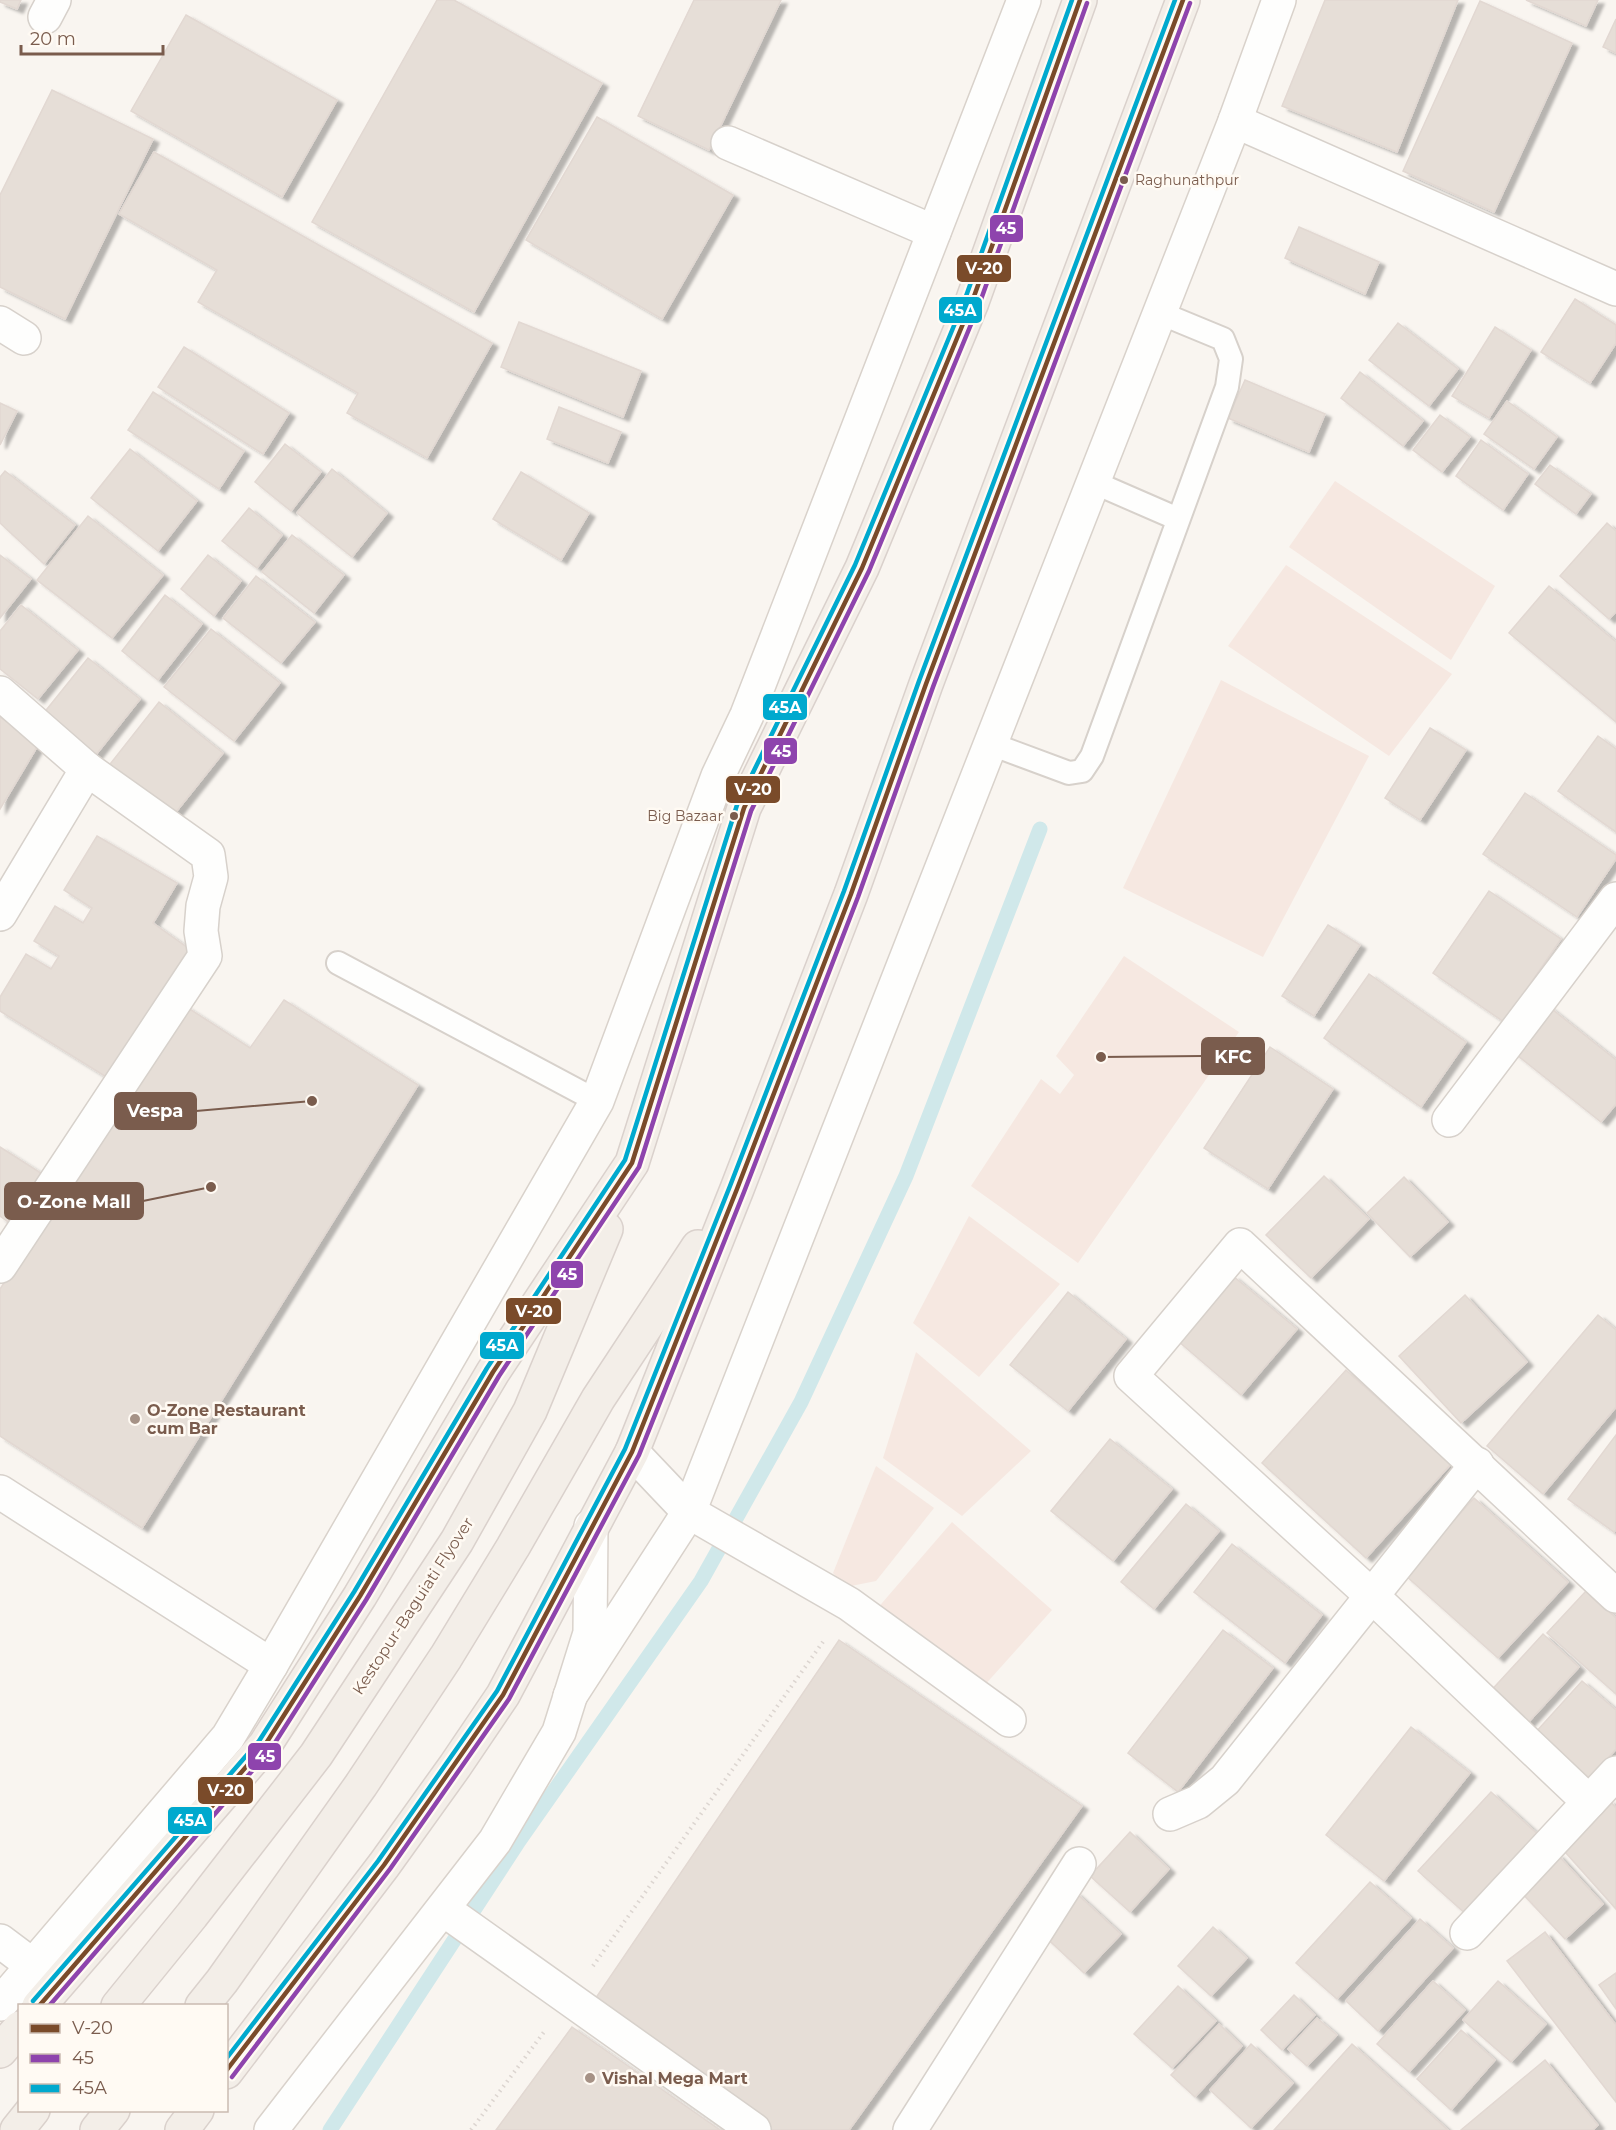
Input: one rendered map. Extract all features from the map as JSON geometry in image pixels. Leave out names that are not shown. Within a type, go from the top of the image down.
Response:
[{"type":"main road","points":[[41,2004],[266,1745],[360,1596],[493,1372],[632,1163],[744,808],[862,567],[972,302],[1080,0]]},
{"type":"main road","points":[[228,2069],[384,1864],[503,1695],[632,1452],[851,894],[926,684],[1183,0]]},
{"type":"main road","name":"Kestopur-Baguiati Flyover","points":[[120,2004],[316,1755],[457,1541],[530,1411],[632,1163]]},
{"type":"main road","points":[[204,2004],[361,1785],[446,1657],[513,1547],[598,1399],[737,1189]]},
{"type":"main road","points":[[0,2051],[18,2030]]},
{"type":"main road","points":[[17,2130],[31,2112]]},
{"type":"main road","points":[[97,2130],[111,2112]]},
{"type":"main road","points":[[182,2130],[196,2112]]},
{"type":"street","points":[[0,2004],[228,1737],[597,1101],[718,776],[747,715],[1024,0]]},
{"type":"street","points":[[570,1696],[688,1512],[1160,313],[1235,121],[1279,0]]},
{"type":"street","points":[[1235,121],[1616,289]]},
{"type":"street","points":[[728,144],[934,232]]},
{"type":"street","points":[[0,693],[87,768],[208,855],[211,877],[203,906],[201,931],[205,956],[0,1266]]},
{"type":"street","points":[[0,914],[87,768]]},
{"type":"street","points":[[1449,1119],[1616,899]]},
{"type":"street","points":[[1589,1802],[1372,1596],[1131,1376],[1240,1245],[1616,1596]]},
{"type":"street","points":[[632,1452],[688,1512],[849,1604],[1009,1720]]},
{"type":"street","points":[[1170,1814],[1198,1802],[1225,1780],[1477,1464]]},
{"type":"street","points":[[0,1492],[271,1665]]},
{"type":"street","points":[[271,2130],[495,1841],[559,1732],[590,1633],[591,1526]]},
{"type":"street","points":[[1467,1933],[1616,1773]]},
{"type":"street","points":[[910,2130],[1079,1864]]},
{"type":"street","points":[[443,1909],[754,2130]]},
{"type":"street","points":[[0,1941],[32,1965]]},
{"type":"lane","points":[[991,744],[1069,773],[1082,771],[1092,756],[1227,387],[1232,359],[1223,339],[1160,313]]},
{"type":"lane","points":[[1093,482],[1178,519]]},
{"type":"lane","points":[[338,963],[597,1101]]},
{"type":"path","points":[[587,1974],[849,1604]]},
{"type":"path","points":[[471,2130],[546,2030]]},
{"type":"shaded area","points":[[1335,481],[1495,586],[1451,660],[1289,547]]},
{"type":"shaded area","points":[[1286,565],[1452,674],[1389,756],[1228,646]]},
{"type":"shaded area","points":[[1221,680],[1369,756],[1263,957],[1123,888]]},
{"type":"shaded area","points":[[1124,956],[1239,1032],[1078,1263],[971,1186],[1041,1079],[1060,1094],[1074,1075],[1056,1056]]},
{"type":"shaded area","points":[[969,1216],[1060,1284],[979,1377],[913,1323]]},
{"type":"shaded area","points":[[916,1352],[1031,1451],[962,1516],[883,1458]]},
{"type":"shaded area","points":[[876,1466],[934,1508],[876,1581],[846,1587],[833,1573]]},
{"type":"shaded area","points":[[952,1522],[1052,1610],[983,1687],[876,1610]]},
{"type":"building","points":[[0,0],[21,0],[17,9]]},
{"type":"building","points":[[437,0],[454,0],[602,83],[474,312],[312,222]]},
{"type":"building","points":[[694,0],[781,0],[709,150],[638,116]]},
{"type":"building","points":[[1325,0],[1458,0],[1397,152],[1282,106]]},
{"type":"building","points":[[1526,0],[1598,0],[1586,26]]},
{"type":"building","points":[[1480,1],[1572,43],[1494,212],[1403,171]]},
{"type":"building","points":[[186,15],[337,100],[282,197],[131,111]]},
{"type":"building","points":[[1616,19],[1616,53],[1603,47]]},
{"type":"building","points":[[52,90],[153,139],[65,319],[0,287],[0,195]]},
{"type":"building","points":[[597,117],[733,195],[662,319],[526,240]]},
{"type":"building","points":[[154,152],[492,343],[427,458],[347,413],[358,393],[198,302],[217,270],[119,214]]},
{"type":"building","points":[[1299,227],[1379,262],[1365,294],[1285,258]]},
{"type":"building","points":[[1575,299],[1616,325],[1616,343],[1590,383],[1541,352]]},
{"type":"building","points":[[519,322],[641,371],[623,417],[501,367]]},
{"type":"building","points":[[1398,323],[1458,369],[1429,406],[1369,360]]},
{"type":"building","points":[[1495,327],[1531,350],[1489,418],[1452,396]]},
{"type":"building","points":[[184,347],[289,413],[263,454],[158,387]]},
{"type":"building","points":[[1360,372],[1423,421],[1403,446],[1341,398]]},
{"type":"building","points":[[1245,380],[1325,414],[1309,452],[1228,418]]},
{"type":"building","points":[[153,392],[244,451],[219,489],[128,430]]},
{"type":"building","points":[[1507,401],[1557,437],[1534,469],[1484,434]]},
{"type":"building","points":[[0,403],[17,411],[0,445]]},
{"type":"building","points":[[559,407],[621,432],[608,463],[547,439]]},
{"type":"building","points":[[1440,415],[1470,437],[1442,472],[1413,450]]},
{"type":"building","points":[[1481,440],[1528,474],[1503,510],[1456,476]]},
{"type":"building","points":[[285,444],[321,472],[291,511],[255,482]]},
{"type":"building","points":[[130,449],[197,501],[158,551],[91,498]]},
{"type":"building","points":[[1550,465],[1591,494],[1576,514],[1535,484]]},
{"type":"building","points":[[332,469],[387,513],[352,557],[297,513]]},
{"type":"building","points":[[5,471],[75,525],[44,564],[0,523],[0,477]]},
{"type":"building","points":[[521,472],[589,513],[561,560],[493,519]]},
{"type":"building","points":[[249,508],[282,535],[257,568],[222,541]]},
{"type":"building","points":[[88,516],[163,575],[112,638],[37,580]]},
{"type":"building","points":[[1607,523],[1616,531],[1616,612],[1609,619],[1560,576]]},
{"type":"building","points":[[292,535],[344,575],[314,613],[262,572]]},
{"type":"building","points":[[0,555],[31,579],[0,618]]},
{"type":"building","points":[[208,555],[241,581],[214,616],[181,589]]},
{"type":"building","points":[[256,576],[315,622],[281,663],[223,618]]},
{"type":"building","points":[[1549,586],[1616,642],[1616,722],[1509,633]]},
{"type":"building","points":[[165,595],[202,624],[158,680],[122,651]]},
{"type":"building","points":[[21,605],[78,650],[38,699],[0,669],[0,631]]},
{"type":"building","points":[[211,629],[280,683],[234,741],[164,687]]},
{"type":"building","points":[[88,658],[140,699],[91,761],[39,719]]},
{"type":"building","points":[[159,702],[223,753],[172,817],[107,768]]},
{"type":"building","points":[[0,717],[40,742],[0,809]]},
{"type":"building","points":[[1430,728],[1466,750],[1420,820],[1385,798]]},
{"type":"building","points":[[1598,736],[1616,749],[1616,832],[1558,791]]},
{"type":"building","points":[[1525,793],[1616,855],[1616,859],[1577,917],[1483,854]]},
{"type":"building","points":[[97,836],[177,883],[153,923],[195,953],[108,1078],[0,1011],[0,997],[26,954],[51,969],[59,956],[34,941],[55,906],[83,923],[92,908],[64,890]]},
{"type":"building","points":[[1489,891],[1561,939],[1504,1022],[1433,973]]},
{"type":"building","points":[[1328,925],[1360,945],[1314,1016],[1282,996]]},
{"type":"building","points":[[1369,974],[1466,1042],[1421,1107],[1324,1038]]},
{"type":"building","points":[[284,1000],[418,1085],[142,1528],[0,1436],[0,1289],[185,1006],[250,1048]]},
{"type":"building","points":[[1548,1006],[1616,1060],[1616,1104],[1601,1122],[1512,1051]]},
{"type":"building","points":[[1270,1047],[1333,1089],[1268,1189],[1204,1148]]},
{"type":"building","points":[[0,1147],[47,1177],[14,1226],[0,1216]]},
{"type":"building","points":[[1324,1176],[1369,1219],[1311,1278],[1266,1235]]},
{"type":"building","points":[[1404,1177],[1448,1222],[1410,1257],[1367,1213]]},
{"type":"building","points":[[1233,1276],[1297,1329],[1241,1395],[1178,1341]]},
{"type":"building","points":[[1068,1292],[1126,1339],[1068,1411],[1010,1365]]},
{"type":"building","points":[[1465,1295],[1527,1362],[1461,1423],[1399,1356]]},
{"type":"building","points":[[1598,1315],[1616,1330],[1616,1407],[1543,1494],[1487,1446]]},
{"type":"building","points":[[1346,1370],[1451,1464],[1366,1558],[1262,1463]]},
{"type":"building","points":[[1616,1435],[1616,1530],[1614,1532],[1568,1499]]},
{"type":"building","points":[[1110,1439],[1172,1489],[1113,1561],[1051,1511]]},
{"type":"building","points":[[1474,1498],[1568,1582],[1498,1658],[1405,1575]]},
{"type":"building","points":[[1186,1504],[1219,1531],[1154,1609],[1121,1582]]},
{"type":"building","points":[[1232,1544],[1322,1615],[1285,1663],[1194,1592]]},
{"type":"building","points":[[1586,1591],[1616,1618],[1616,1694],[1547,1633]]},
{"type":"building","points":[[1223,1630],[1273,1668],[1178,1792],[1128,1753]]},
{"type":"building","points":[[1543,1634],[1579,1667],[1524,1727],[1487,1695]]},
{"type":"building","points":[[839,1640],[1082,1806],[849,2130],[771,2130],[593,2002]]},
{"type":"building","points":[[1582,1681],[1616,1710],[1616,1749],[1589,1780],[1535,1733]]},
{"type":"building","points":[[1411,1727],[1470,1773],[1384,1881],[1326,1835]]},
{"type":"building","points":[[1491,1792],[1542,1838],[1468,1916],[1418,1871]]},
{"type":"building","points":[[1609,1800],[1616,1808],[1616,1909],[1558,1844]]},
{"type":"building","points":[[1130,1832],[1169,1869],[1130,1912],[1090,1876]]},
{"type":"building","points":[[1557,1854],[1603,1904],[1565,1939],[1519,1890]]},
{"type":"building","points":[[1370,1882],[1411,1918],[1337,1999],[1296,1963]]},
{"type":"building","points":[[1075,1892],[1121,1934],[1084,1973],[1039,1931]]},
{"type":"building","points":[[1420,1919],[1453,1948],[1378,2031],[1346,2001]]},
{"type":"building","points":[[1213,1927],[1247,1958],[1211,1996],[1178,1966]]},
{"type":"building","points":[[1545,1932],[1616,2025],[1616,2102],[1507,1961]]},
{"type":"building","points":[[1616,1973],[1616,2009],[1599,1985]]},
{"type":"building","points":[[1433,1981],[1465,2010],[1409,2072],[1377,2044]]},
{"type":"building","points":[[1498,1981],[1546,2024],[1511,2062],[1463,2020]]},
{"type":"building","points":[[1178,1986],[1216,2021],[1172,2068],[1134,2034]]},
{"type":"building","points":[[1294,1995],[1315,2015],[1282,2050],[1261,2030]]},
{"type":"building","points":[[1317,2018],[1337,2035],[1307,2066],[1288,2049]]},
{"type":"building","points":[[1219,2024],[1242,2046],[1195,2097],[1171,2075]]},
{"type":"building","name":"Vishal Mega Mart","points":[[572,2027],[720,2130],[496,2130]]},
{"type":"building","points":[[1461,2030],[1495,2060],[1451,2110],[1417,2079]]},
{"type":"building","points":[[1251,2044],[1293,2083],[1251,2128],[1210,2090]]},
{"type":"building","points":[[1352,2044],[1448,2130],[1274,2130]]},
{"type":"building","points":[[1545,2060],[1598,2125],[1593,2130],[1461,2130]]},
{"type":"waterway","points":[[330,2130],[519,1841],[701,1581],[801,1402],[906,1176],[1040,829]]},
{"type":"transit line","name":"45A","points":[[33,2001],[259,1741],[354,1592],[487,1368],[625,1160],[737,805],[855,565],[965,299],[1072,0]]},
{"type":"transit line","name":"V-20","points":[[41,2004],[265,1745],[360,1596],[493,1372],[632,1163],[744,808],[862,568],[972,302],[1080,0]]},
{"type":"transit line","name":"45A","points":[[228,2056],[378,1861],[497,1691],[625,1449],[844,891],[919,681],[1175,0]]},
{"type":"transit line","name":"V-20","points":[[228,2068],[384,1865],[503,1695],[632,1452],[851,894],[926,684],[1183,0]]},
{"type":"transit line","name":"45","points":[[51,2004],[271,1749],[366,1600],[499,1376],[639,1167],[751,811],[869,571],[979,305],[1087,3]]},
{"type":"transit line","name":"45","points":[[232,2077],[390,1869],[509,1699],[639,1455],[858,897],[933,687],[1190,3]]},
{"type":"place","name":"Raghunathpur","points":[[1124,180]]},
{"type":"place","name":"Big Bazaar","points":[[734,816]]},
{"type":"place","name":"KFC","points":[[1101,1057]]},
{"type":"place","name":"Vespa","points":[[312,1101]]},
{"type":"place","name":"O-Zone Mall","points":[[211,1187]]},
{"type":"place","name":"O-Zone Restaurant cum Bar","points":[[135,1419]]},
{"type":"place","name":"Vishal Mega Mart","points":[[590,2078]]}]
